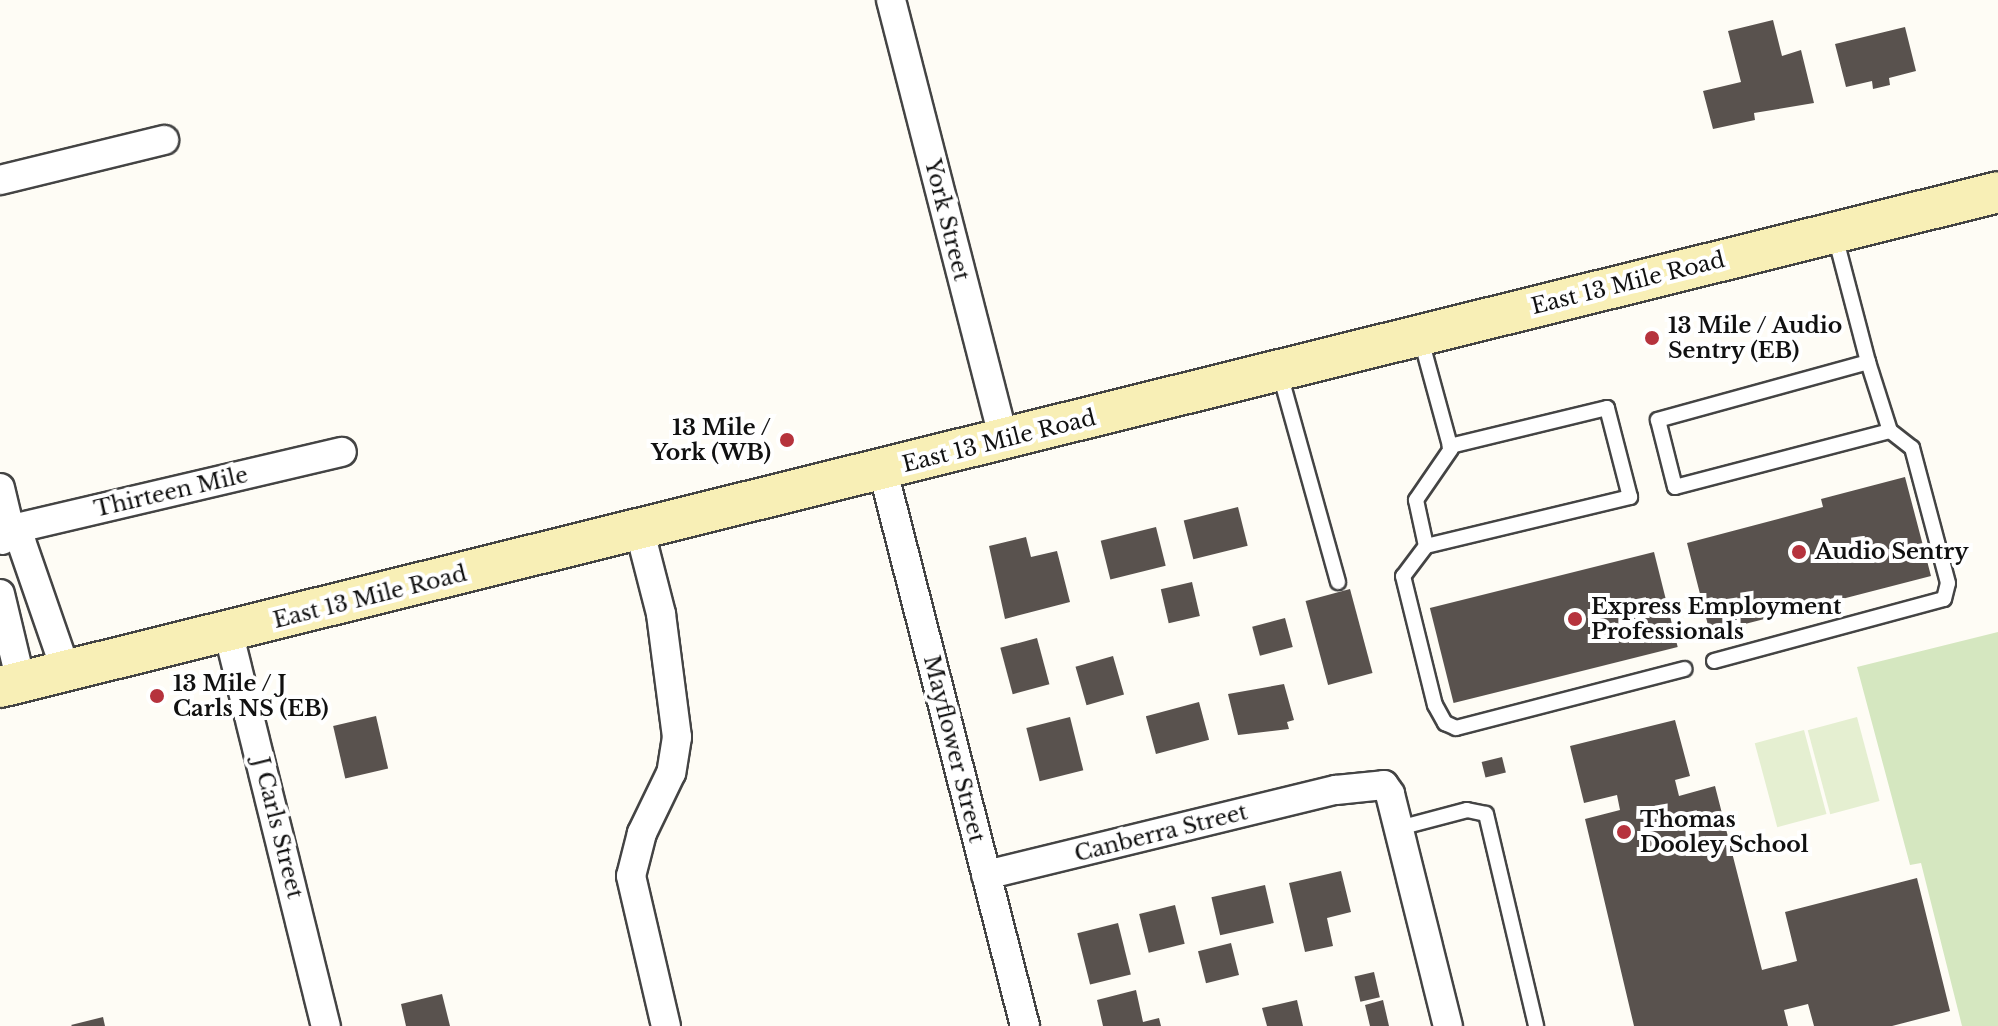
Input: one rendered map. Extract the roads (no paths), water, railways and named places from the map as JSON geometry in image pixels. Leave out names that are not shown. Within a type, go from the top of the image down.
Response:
[{"type":"main road","name":"East 13 Mile Road","points":[[10,685],[640,532],[1998,192]]},
{"type":"street","name":"York Street","points":[[891,0],[1004,440]]},
{"type":"street","points":[[0,180],[164,140]]},
{"type":"street","name":"Thirteen Mile","points":[[3,535],[342,452]]},
{"type":"street","name":"Mayflower Street","points":[[883,471],[1025,1026]]},
{"type":"street","points":[[0,488],[3,535],[37,574],[66,671]]},
{"type":"street","points":[[640,532],[661,614],[677,737],[671,773],[642,833],[631,876],[666,1026]]},
{"type":"street","points":[[0,594],[10,685]]},
{"type":"street","name":"J Carls Street","points":[[228,631],[326,1026]]},
{"type":"street","name":"Canberra Street","points":[[986,875],[1336,790],[1384,785],[1399,828]]},
{"type":"street","points":[[1399,828],[1448,1026]]},
{"type":"lane","points":[[1714,661],[1944,599],[1948,583],[1912,448],[1890,431],[1868,362],[1834,232]]},
{"type":"lane","points":[[1420,335],[1450,446],[1445,463],[1416,500],[1426,546]]},
{"type":"lane","points":[[1868,362],[1658,420],[1675,487],[1890,431]]},
{"type":"lane","points":[[1279,371],[1338,582]]},
{"type":"lane","points":[[1450,446],[1607,408],[1630,497],[1426,546],[1403,576],[1435,705],[1445,723],[1456,728],[1684,669]]},
{"type":"lane","points":[[1399,828],[1467,810],[1486,814],[1536,1026]]},
{"type":"place","name":"13 Mile / Audio Sentry (EB)","points":[[1652,338]]},
{"type":"place","name":"13 Mile / York (WB)","points":[[787,440]]},
{"type":"place","name":"Audio Sentry","points":[[1799,552]]},
{"type":"place","name":"Express Employment Professionals","points":[[1575,619]]},
{"type":"place","name":"13 Mile / J Carls NS (EB)","points":[[157,696]]},
{"type":"place","name":"Thomas Dooley School","points":[[1624,832]]}]
